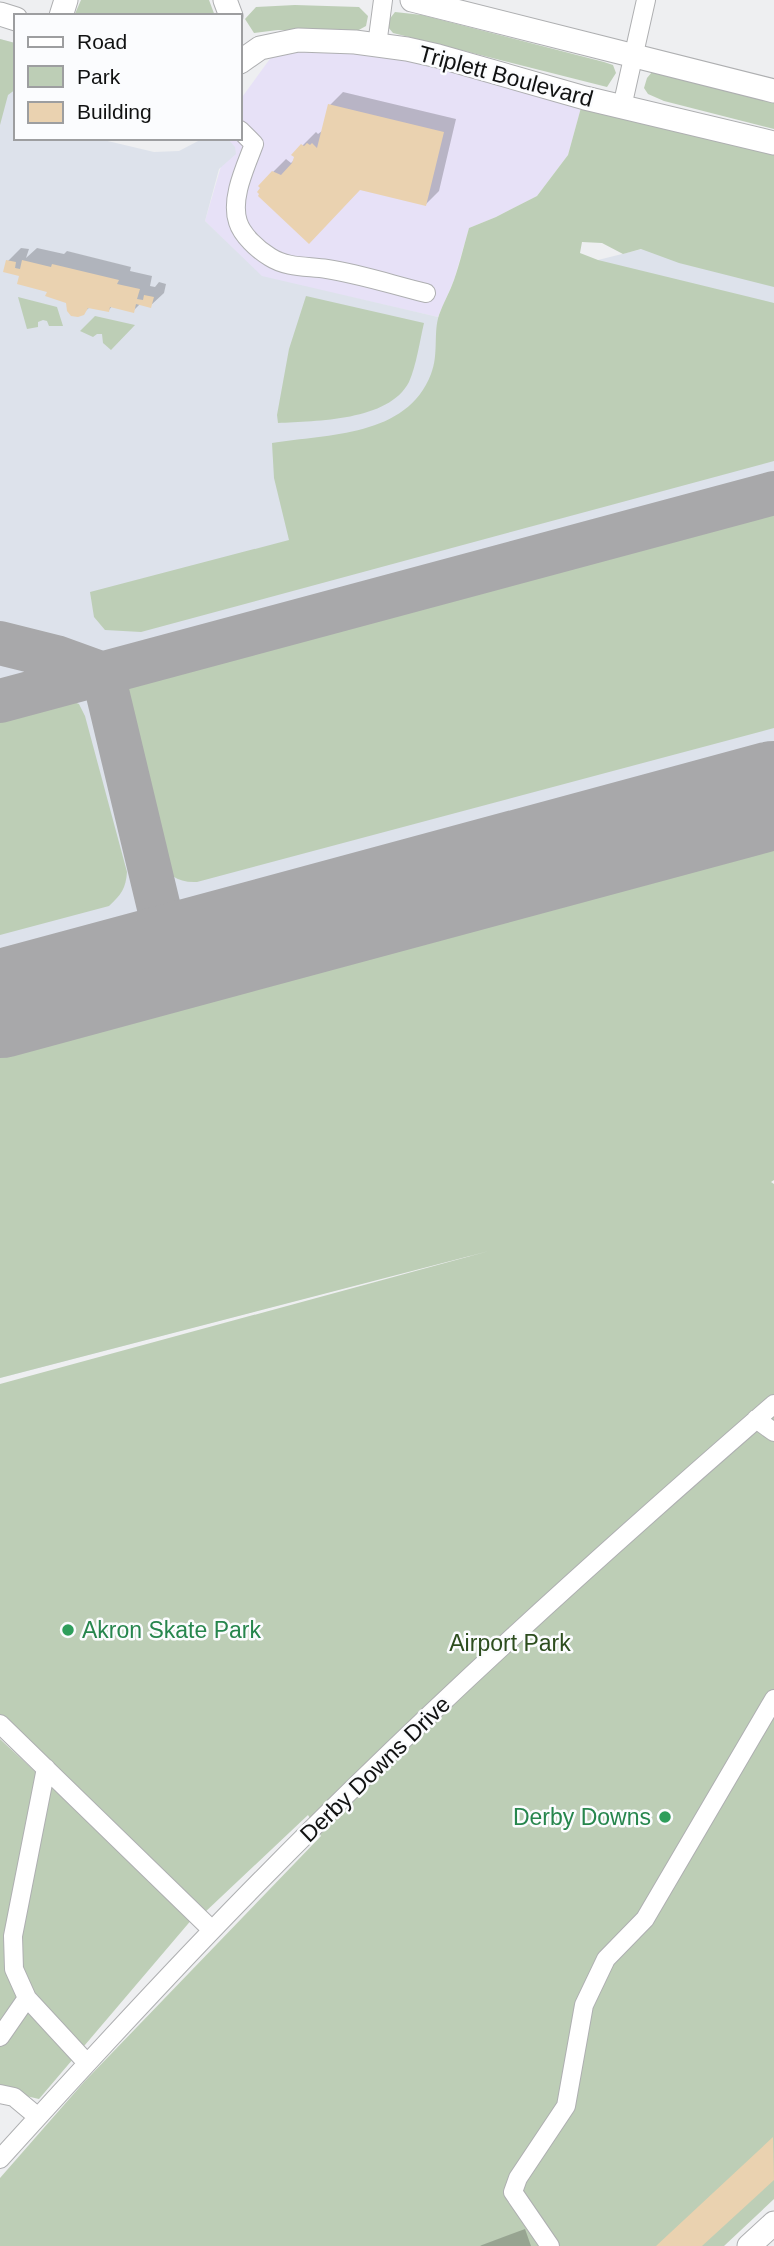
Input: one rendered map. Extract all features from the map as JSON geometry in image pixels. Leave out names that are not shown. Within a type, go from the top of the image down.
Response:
[{"type":"main road","points":[[412,0],[774,91]]},
{"type":"main road","name":"Triplett Boulevard","points":[[242,61],[260,48],[298,40],[355,42],[438,56],[622,107],[774,144]]},
{"type":"main road","points":[[749,2246],[774,2223]]},
{"type":"street","points":[[377,46],[383,0]]},
{"type":"street","points":[[622,107],[646,0]]},
{"type":"street","points":[[242,132],[254,144],[241,180],[236,207],[238,223],[261,250],[271,258],[298,267],[326,269],[426,293]]},
{"type":"street","name":"Derby Downs Drive","points":[[0,2159],[212,1930],[450,1697],[629,1532],[774,1404]]},
{"type":"street","points":[[756,1419],[774,1432]]},
{"type":"street","points":[[550,2246],[513,2192],[518,2178],[566,2106],[584,2005],[606,1959],[645,1919],[774,1699]]},
{"type":"street","points":[[0,1724],[212,1930]]},
{"type":"street","points":[[46,1768],[13,1936],[14,1969],[27,1998],[87,2063]]},
{"type":"street","points":[[0,2036],[27,1998]]},
{"type":"street","points":[[0,2094],[14,2097],[38,2117]]},
{"type":"shaded area","points":[[0,39],[14,43],[14,140],[103,140],[154,152],[179,151],[200,140],[229,140],[235,147],[236,154],[219,169],[205,221],[262,276],[438,317],[598,260],[774,216],[774,1176],[0,1378]]},
{"type":"shaded area","points":[[297,48],[399,53],[582,104],[568,155],[537,196],[469,228],[454,280],[438,317],[262,277],[205,221],[229,140],[242,140],[242,97],[272,56]]},
{"type":"green space","points":[[81,0],[209,0],[214,14],[75,14]]},
{"type":"green space","points":[[256,7],[359,7],[368,16],[366,26],[355,32],[278,30],[254,33],[245,19]]},
{"type":"green space","points":[[395,12],[422,15],[604,62],[613,65],[616,73],[607,87],[393,33],[388,27],[388,21]]},
{"type":"green space","points":[[0,39],[14,43],[14,90],[8,95],[0,125]]},
{"type":"green space","points":[[652,72],[774,103],[774,129],[664,101],[648,94],[644,88]]},
{"type":"green space","points":[[582,104],[774,151],[774,287],[679,263],[641,249],[623,254],[602,243],[582,242],[580,253],[598,260],[774,303],[774,461],[141,632],[105,630],[94,617],[90,592],[289,540],[274,478],[272,443],[364,429],[404,410],[420,395],[431,374],[439,315],[454,280],[469,228],[537,196],[568,155]]},
{"type":"green space","points":[[306,296],[424,323],[409,382],[399,395],[369,412],[331,419],[278,423],[277,415],[289,349]]},
{"type":"green space","points":[[18,297],[57,307],[63,326],[49,326],[47,321],[43,320],[38,322],[38,327],[27,329]]},
{"type":"green space","points":[[95,316],[135,325],[111,350],[103,343],[102,334],[93,337],[80,331]]},
{"type":"green space","points":[[774,503],[774,728],[197,882],[179,879],[162,865],[123,713],[122,694],[134,678]]},
{"type":"green space","points":[[55,694],[79,704],[85,716],[127,872],[125,883],[120,895],[109,906],[0,935],[0,708]]},
{"type":"green space","name":"Airport Park","points":[[774,847],[774,1180],[771,1182],[774,1184],[774,2199],[724,2246],[0,2246],[0,2178],[84,2082],[321,1836],[308,1815],[203,1914],[0,1728],[0,1384],[489,1251],[0,1378],[0,1054]]},
{"type":"green space","points":[[0,1739],[193,1918],[39,2099],[0,2090]]},
{"type":"building","points":[[328,104],[444,132],[426,206],[360,190],[309,244],[258,196],[258,186],[272,171],[281,175],[292,163],[294,157],[291,155],[301,144],[304,146],[312,143],[317,148]]},
{"type":"building","points":[[6,260],[16,262],[15,268],[20,269],[22,260],[51,267],[52,264],[119,280],[117,284],[140,289],[137,299],[143,300],[144,295],[154,297],[151,308],[136,304],[134,313],[110,307],[109,312],[88,308],[84,315],[71,316],[66,303],[45,296],[47,292],[17,284],[19,276],[3,272]]},
{"type":"building","points":[[773,2137],[774,2180],[702,2246],[656,2246]]},
{"type":"taxiway","points":[[0,701],[774,493]]},
{"type":"taxiway","points":[[0,643],[56,657],[103,674],[171,958]]},
{"type":"runway","points":[[0,1004],[774,795]]},
{"type":"place","name":"Akron Skate Park","points":[[68,1630]]},
{"type":"place","name":"Derby Downs","points":[[665,1817]]}]
